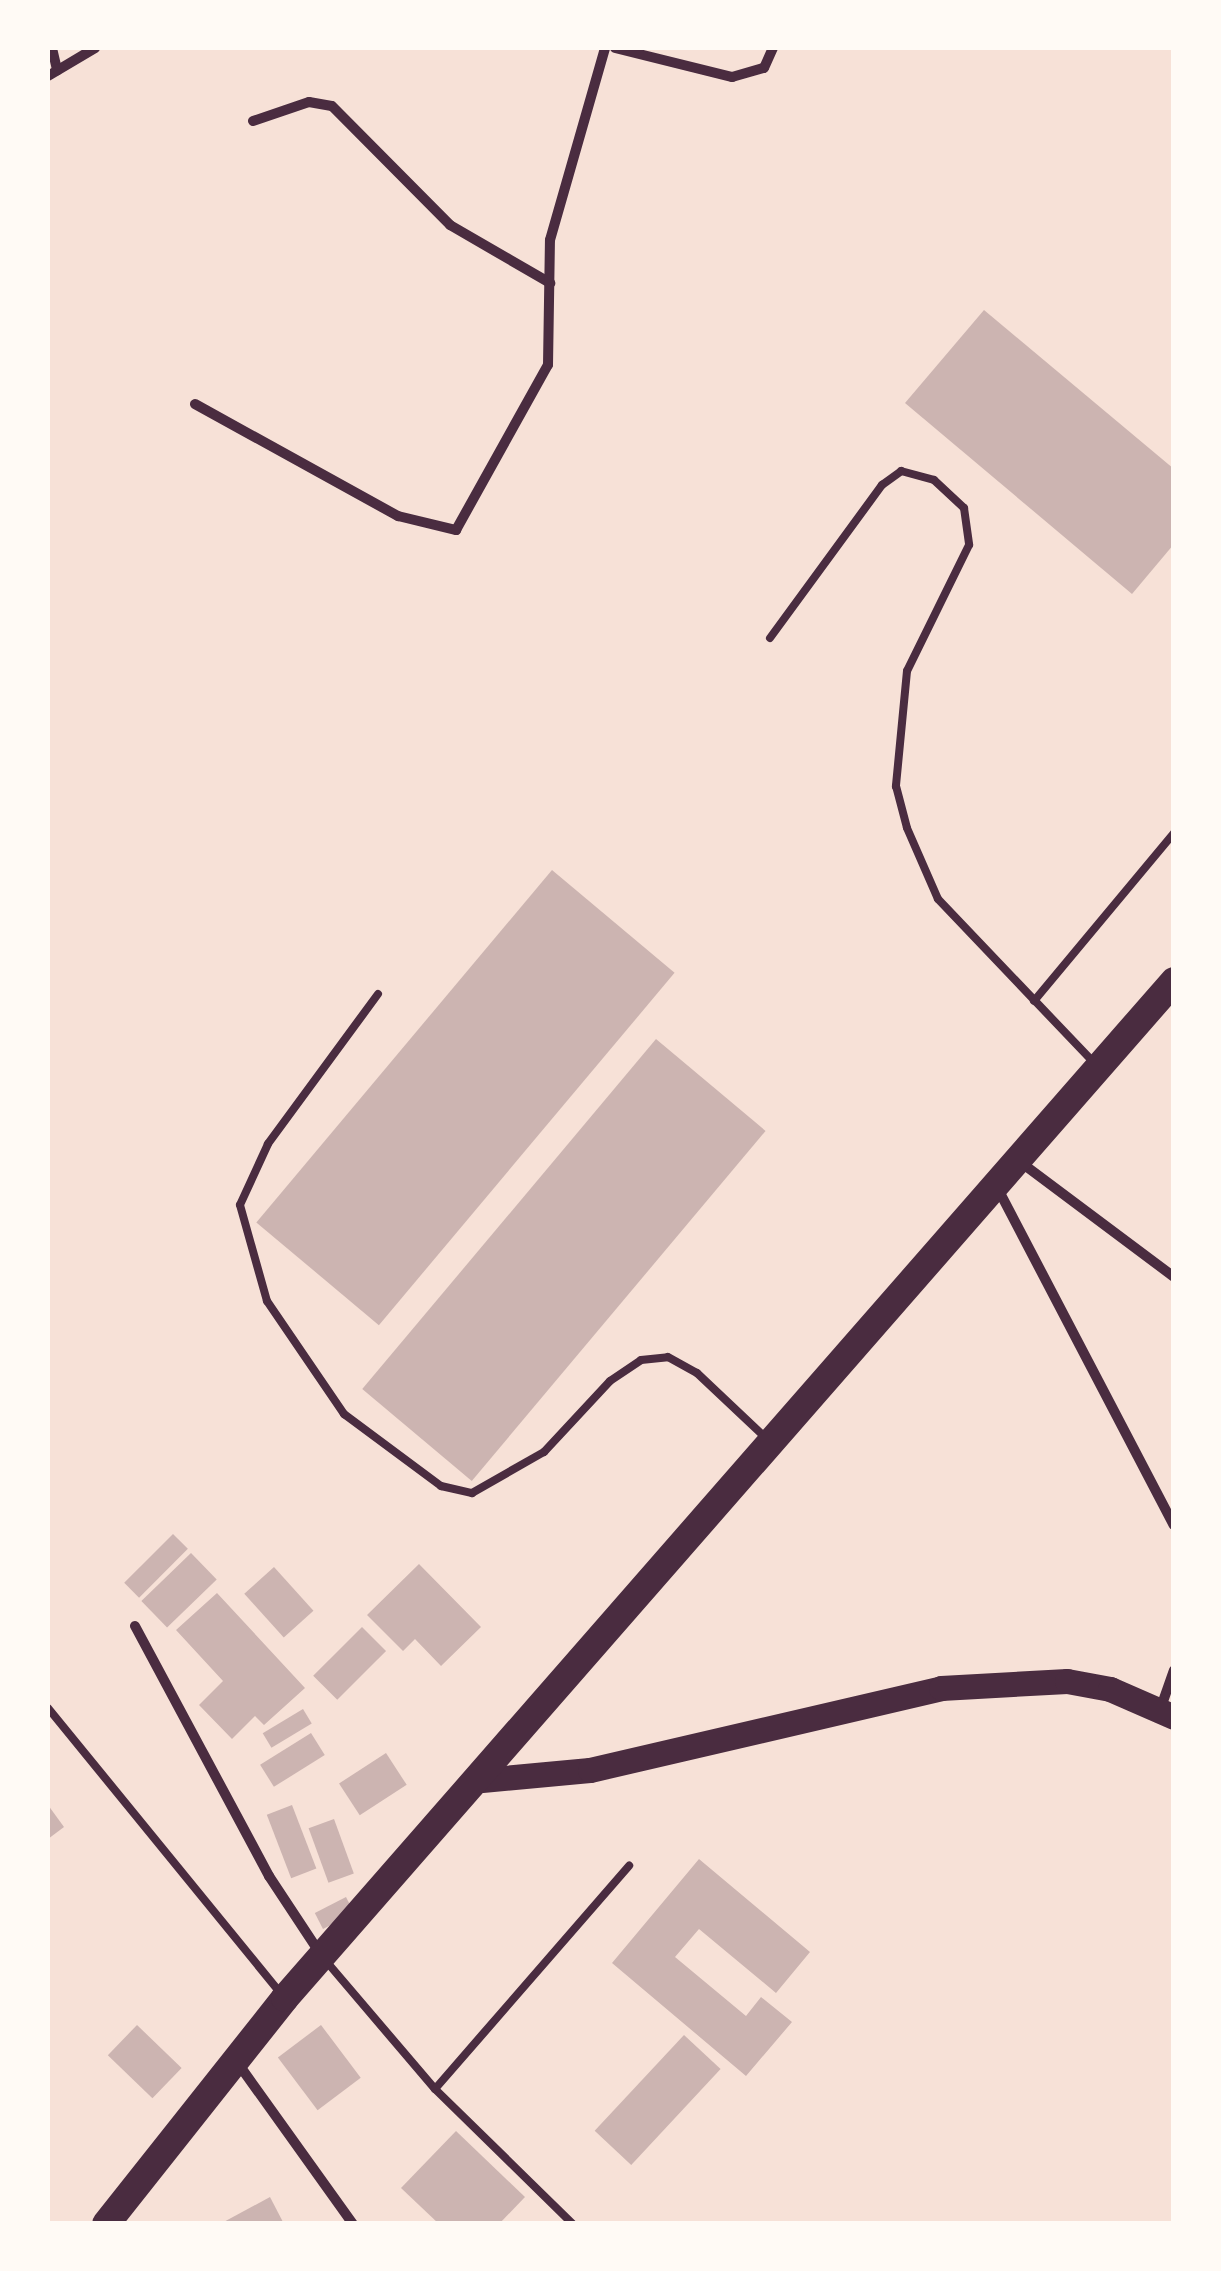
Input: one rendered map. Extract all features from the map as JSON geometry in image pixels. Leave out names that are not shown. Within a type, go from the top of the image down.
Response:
[{"type":"highway","points":[[106,2224],[285,1998],[482,1780],[768,1440],[1174,980]]},
{"type":"main road","points":[[482,1780],[590,1770],[940,1688],[1067,1682],[1110,1690],[1167,1714]]},
{"type":"street","points":[[52,48],[52,73]]},
{"type":"street","points":[[52,73],[95,48]]},
{"type":"street","points":[[196,404],[398,516],[456,530],[548,365],[550,240],[605,48]]},
{"type":"street","points":[[615,48],[732,77],[764,68],[773,48]]},
{"type":"street","points":[[254,121],[308,102],[332,106],[450,225],[550,283]]},
{"type":"street","points":[[1017,1160],[1174,1277]]},
{"type":"street","points":[[994,1185],[1174,1525]]},
{"type":"street","points":[[134,1626],[269,1876],[323,1958]]},
{"type":"street","points":[[1167,1714],[1174,1670]]},
{"type":"street","points":[[236,2061],[353,2224]]},
{"type":"lane","points":[[770,638],[882,486],[901,471],[934,480],[964,508],[968,545],[906,671],[896,786],[906,828],[938,899],[1098,1068]]},
{"type":"lane","points":[[1034,1001],[1174,832]]},
{"type":"lane","points":[[378,994],[268,1144],[240,1205],[246,1243],[267,1302],[344,1414],[441,1486],[472,1493],[544,1452],[610,1381],[641,1360],[668,1357],[697,1373],[768,1440]]},
{"type":"lane","points":[[48,1708],[285,1998]]},
{"type":"lane","points":[[435,2088],[629,1866]]},
{"type":"lane","points":[[323,1958],[435,2088],[572,2224]]},
{"type":"building","points":[[984,310],[1174,469],[1174,544],[1132,594],[905,403]]},
{"type":"building","points":[[552,870],[675,973],[379,1325],[256,1222]]},
{"type":"building","points":[[656,1039],[766,1131],[472,1481],[362,1389]]},
{"type":"building","points":[[173,1534],[188,1549],[139,1598],[124,1583]]},
{"type":"building","points":[[191,1553],[217,1580],[167,1628],[141,1601]]},
{"type":"building","points":[[419,1564],[481,1627],[441,1666],[415,1639],[403,1651],[367,1615]]},
{"type":"building","points":[[274,1567],[313,1611],[284,1638],[244,1594]]},
{"type":"building","points":[[217,1593],[305,1688],[264,1725],[255,1716],[232,1739],[199,1705],[223,1681],[176,1630]]},
{"type":"building","points":[[362,1627],[386,1651],[337,1700],[313,1676]]},
{"type":"building","points":[[303,1709],[312,1724],[271,1748],[263,1733]]},
{"type":"building","points":[[311,1733],[325,1755],[274,1787],[260,1765]]},
{"type":"building","points":[[386,1753],[407,1785],[360,1815],[339,1783]]},
{"type":"building","points":[[48,1805],[64,1827],[48,1839]]},
{"type":"building","points":[[292,1805],[316,1868],[291,1878],[267,1815]]},
{"type":"building","points":[[334,1819],[354,1874],[328,1883],[309,1828]]},
{"type":"building","points":[[699,1859],[810,1952],[776,1993],[699,1929],[675,1957],[746,2016],[761,1997],[792,2022],[746,2076],[612,1963]]},
{"type":"building","points":[[346,1897],[354,1913],[323,1929],[315,1913]]},
{"type":"building","points":[[137,2025],[182,2068],[152,2098],[108,2055]]},
{"type":"building","points":[[321,2025],[361,2078],[318,2110],[278,2057]]},
{"type":"building","points":[[684,2035],[721,2069],[631,2165],[595,2131]]},
{"type":"building","points":[[456,2131],[525,2197],[499,2224],[439,2224],[401,2188]]},
{"type":"building","points":[[270,2197],[284,2224],[220,2224]]}]
